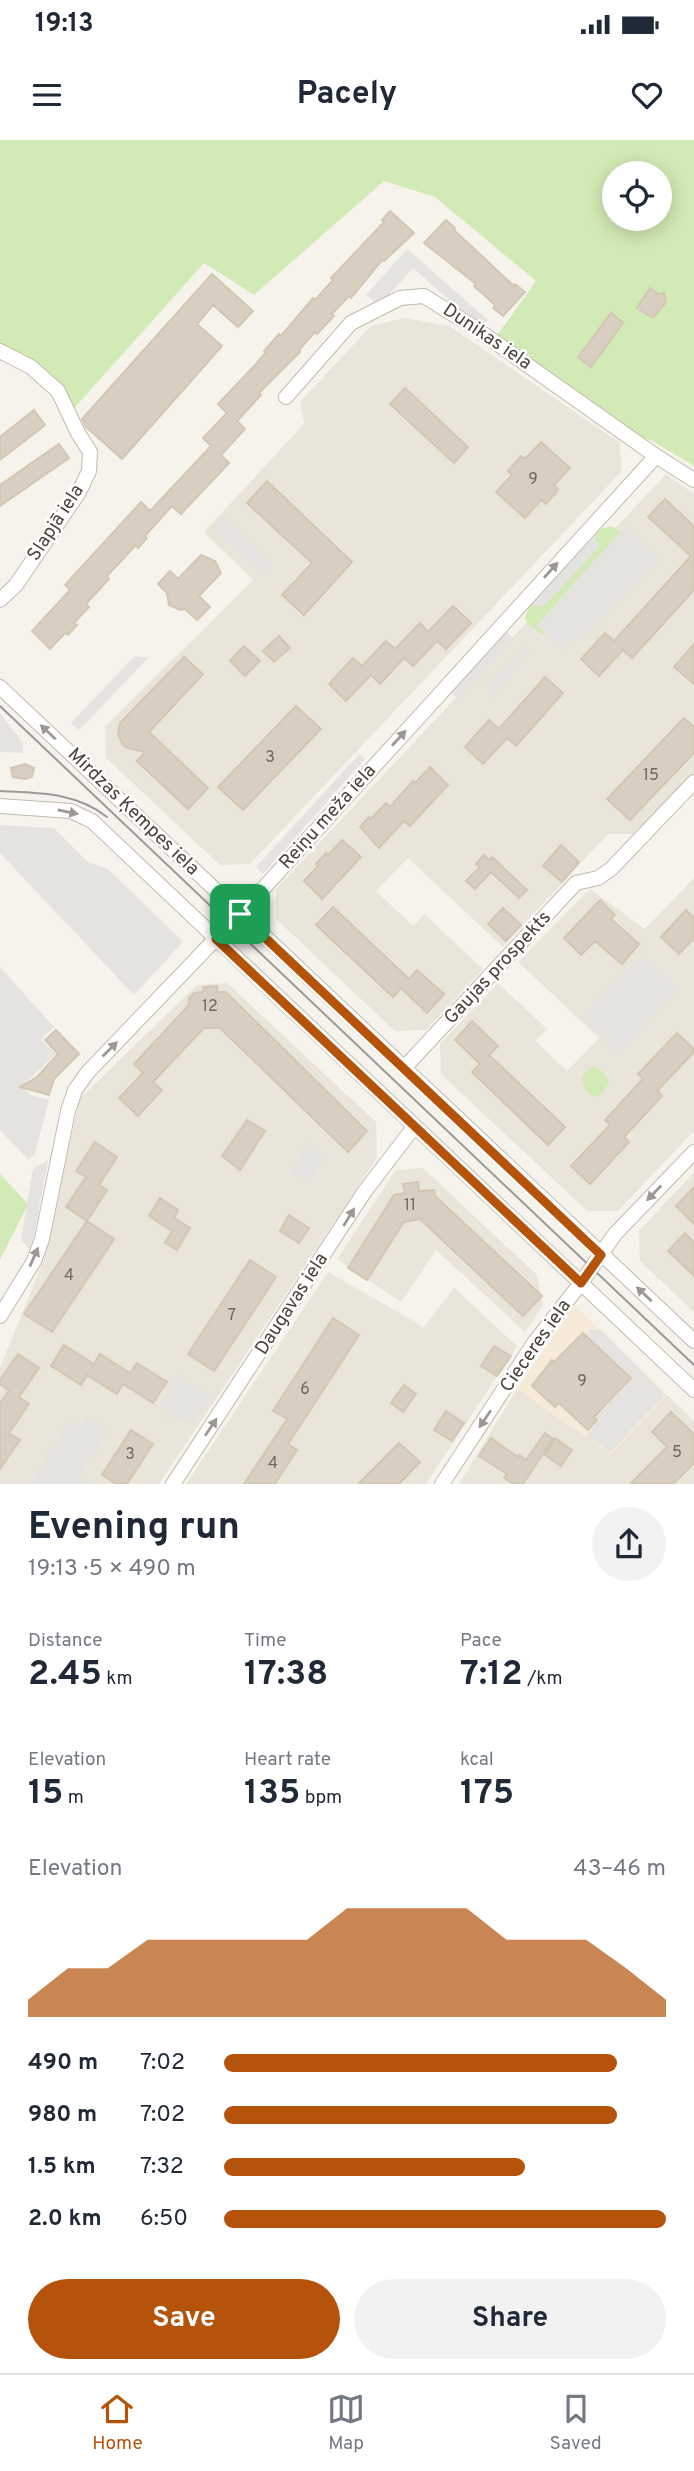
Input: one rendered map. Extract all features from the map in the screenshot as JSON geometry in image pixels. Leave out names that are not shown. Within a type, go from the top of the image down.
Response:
[{"type":"street","name":"Dunikas iela","points":[[286,397],[351,323],[400,298],[424,296],[486,335],[694,480]]},
{"type":"street","name":"Slapjā iela","points":[[0,351],[31,368],[58,391],[90,452],[89,471],[79,492],[16,584],[0,600]]},
{"type":"street","name":"Reiņu meža iela","points":[[0,1316],[34,1261],[42,1240],[75,1090],[88,1072],[240,914],[656,456]]},
{"type":"street","name":"Mirdzas Ķempes iela","points":[[0,687],[694,1341]]},
{"type":"street","name":"Gaujas prospekts","points":[[404,1068],[576,883],[598,878],[611,869],[694,782]]},
{"type":"street","name":"Mirdzas Ķempes iela","points":[[0,806],[71,811],[83,816],[694,1390]]},
{"type":"street","name":"Daugavas iela","points":[[173,1484],[365,1191],[414,1127]]},
{"type":"street","name":"Cieceres iela","points":[[442,1484],[534,1343],[615,1234],[694,1153]]},
{"type":"shaded area","points":[[407,249],[488,320],[481,328],[413,268],[379,306],[366,295]]},
{"type":"shaded area","points":[[404,318],[449,326],[619,442],[622,471],[250,864],[220,865],[106,758],[105,727],[253,580],[204,532],[304,424],[300,402],[371,326]]},
{"type":"shaded area","points":[[666,474],[694,494],[694,773],[636,834],[608,834],[503,947],[408,858],[376,891],[413,926],[424,914],[483,969],[426,1030],[395,1031],[276,919],[276,889]]},
{"type":"shaded area","points":[[222,517],[272,564],[263,574],[213,526]]},
{"type":"shaded area","points":[[625,526],[660,557],[609,613],[564,650],[537,626]]},
{"type":"shaded area","points":[[595,536],[599,547],[543,607],[530,605]]},
{"type":"shaded area","points":[[506,632],[513,638],[457,698],[450,692]]},
{"type":"shaded area","points":[[525,644],[529,653],[490,697],[487,685]]},
{"type":"shaded area","points":[[135,656],[148,658],[79,730],[71,723]]},
{"type":"shaded area","points":[[0,713],[23,743],[23,753],[0,752]]},
{"type":"shaded area","points":[[359,754],[365,759],[263,874],[256,867]]},
{"type":"shaded area","points":[[0,825],[54,828],[88,862],[108,869],[183,942],[134,995],[0,853]]},
{"type":"shaded area","points":[[694,878],[694,1131],[618,1211],[587,1211],[441,1074],[440,1044],[498,983],[547,1029],[535,1041],[567,1071],[599,1038],[518,962],[590,889],[645,929]]},
{"type":"shaded area","points":[[642,955],[679,990],[620,1053],[582,1018]]},
{"type":"shaded area","points":[[0,967],[54,1027],[41,1040],[56,1054],[22,1086],[31,1095],[49,1100],[35,1154],[29,1160],[0,1130]]},
{"type":"shaded area","points":[[227,983],[376,1122],[377,1158],[159,1484],[0,1484],[0,1368],[42,1264],[80,1098],[197,985]]},
{"type":"shaded area","points":[[308,1143],[326,1158],[308,1182],[289,1173]]},
{"type":"shaded area","points":[[48,1160],[31,1252],[21,1239],[33,1169]]},
{"type":"shaded area","points":[[423,1168],[537,1275],[543,1305],[525,1332],[436,1250],[401,1302],[337,1259],[396,1170]]},
{"type":"shaded area","points":[[694,1172],[694,1312],[640,1261],[639,1231]]},
{"type":"shaded area","points":[[328,1272],[424,1327],[454,1288],[517,1346],[426,1484],[186,1484]]},
{"type":"shaded area","points":[[575,1305],[667,1395],[611,1454],[517,1389]]},
{"type":"shaded area","points":[[591,1329],[601,1330],[665,1395],[610,1452],[586,1436],[599,1421],[596,1418],[633,1378],[587,1335]]},
{"type":"shaded area","points":[[178,1375],[211,1396],[194,1423],[165,1416],[170,1408],[161,1403]]},
{"type":"shaded area","points":[[517,1389],[611,1454],[667,1395],[694,1421],[694,1484],[459,1484]]},
{"type":"shaded area","points":[[87,1416],[109,1430],[80,1475],[93,1484],[30,1484],[70,1421],[79,1427]]},
{"type":"green space","points":[[0,140],[694,140],[694,466],[651,440],[640,438],[496,337],[536,281],[435,197],[384,181],[254,295],[204,263],[69,414],[58,391],[0,351]]},
{"type":"green space","points":[[611,526],[620,532],[537,625],[545,633],[541,634],[527,623],[525,618],[530,605],[598,548],[595,536],[601,529]]},
{"type":"green space","points":[[592,1066],[603,1072],[609,1083],[601,1094],[595,1097],[586,1091],[582,1080],[582,1076]]},
{"type":"green space","points":[[0,1174],[28,1204],[0,1260]]},
{"type":"building","points":[[390,211],[414,233],[382,260],[351,298],[349,296],[332,314],[334,316],[317,334],[315,332],[300,352],[259,393],[261,395],[237,421],[245,429],[221,455],[229,463],[181,514],[172,506],[145,536],[147,538],[138,548],[136,545],[107,576],[109,579],[86,604],[89,607],[74,623],[77,625],[50,649],[32,631],[70,590],[65,585],[141,502],[150,511],[211,446],[203,438],[227,413],[218,404],[257,363],[279,334],[281,336],[313,298],[315,300],[333,280],[331,278],[384,222],[382,220]]},
{"type":"building","points":[[446,220],[514,286],[515,284],[525,292],[503,316],[474,286],[476,284],[424,243]]},
{"type":"building","points":[[212,274],[253,311],[238,327],[213,305],[197,324],[222,346],[122,459],[86,427],[82,419]]},
{"type":"building","points":[[650,288],[658,294],[664,293],[666,302],[653,318],[637,308]]},
{"type":"building","points":[[611,313],[623,323],[591,367],[578,357]]},
{"type":"building","points":[[405,388],[468,447],[454,463],[390,404]]},
{"type":"building","points":[[34,410],[45,425],[0,460],[0,437]]},
{"type":"building","points":[[541,442],[570,468],[554,485],[558,489],[546,504],[541,500],[525,518],[496,492],[512,475],[508,471],[521,456],[525,459]]},
{"type":"building","points":[[59,444],[69,458],[0,506],[0,485]]},
{"type":"building","points":[[267,481],[352,562],[304,615],[282,595],[312,563],[247,503]]},
{"type":"building","points":[[665,499],[694,526],[694,590],[632,658],[623,650],[599,676],[581,659],[605,633],[614,641],[691,556],[648,517]]},
{"type":"building","points":[[201,555],[215,561],[221,573],[199,596],[210,607],[197,620],[185,609],[180,610],[169,605],[167,593],[158,584],[170,571],[178,579]]},
{"type":"building","points":[[453,606],[471,623],[446,649],[437,641],[413,666],[404,658],[380,684],[371,675],[346,701],[329,684],[353,658],[362,666],[386,641],[395,649],[420,623],[428,632]]},
{"type":"building","points":[[279,636],[290,648],[274,662],[263,651]]},
{"type":"building","points":[[694,644],[694,684],[674,667]]},
{"type":"building","points":[[244,646],[260,661],[245,676],[230,661]]},
{"type":"building","points":[[184,657],[203,674],[149,732],[208,788],[188,809],[137,761],[145,752],[123,745],[118,734],[120,723]]},
{"type":"building","points":[[545,677],[563,693],[516,746],[507,738],[483,764],[465,747],[489,720],[499,729]]},
{"type":"building","points":[[296,706],[321,729],[243,810],[218,787]]},
{"type":"building","points":[[684,718],[694,727],[694,753],[630,820],[607,799]]},
{"type":"building","points":[[25,764],[34,768],[32,777],[13,777],[11,768]]},
{"type":"building","points":[[430,767],[448,785],[410,826],[404,821],[379,848],[360,827],[386,803],[390,807],[413,781],[415,783]]},
{"type":"building","points":[[342,840],[361,857],[322,899],[304,881],[326,853],[328,855]]},
{"type":"building","points":[[561,845],[579,862],[562,882],[543,866]]},
{"type":"building","points":[[484,855],[489,860],[492,857],[527,890],[519,898],[491,872],[475,889],[466,881],[480,867],[476,864]]},
{"type":"building","points":[[600,900],[615,915],[611,919],[639,944],[622,964],[595,941],[581,955],[564,938]]},
{"type":"building","points":[[333,907],[409,979],[417,970],[444,994],[427,1013],[401,988],[393,997],[316,925]]},
{"type":"building","points":[[503,908],[521,925],[506,941],[488,924]]},
{"type":"building","points":[[686,910],[694,918],[694,938],[679,954],[661,937]]},
{"type":"building","points":[[217,986],[217,992],[225,992],[231,997],[367,1131],[348,1152],[220,1028],[204,1028],[153,1082],[162,1090],[138,1116],[119,1098],[143,1073],[134,1064],[189,1005],[189,998],[194,993],[203,992],[203,987]]},
{"type":"building","points":[[472,1021],[498,1046],[489,1055],[565,1127],[548,1145],[472,1072],[480,1064],[455,1040]]},
{"type":"building","points":[[56,1030],[79,1054],[54,1079],[49,1095],[20,1087],[37,1077],[58,1054],[45,1040]]},
{"type":"building","points":[[677,1033],[694,1052],[657,1091],[662,1096],[624,1137],[629,1142],[590,1184],[571,1166],[610,1125],[605,1120],[643,1079],[638,1074]]},
{"type":"building","points":[[247,1120],[265,1131],[240,1170],[222,1156]]},
{"type":"building","points":[[95,1142],[117,1157],[99,1185],[107,1190],[87,1221],[66,1207],[86,1177],[76,1171]]},
{"type":"building","points":[[418,1182],[419,1191],[434,1190],[435,1196],[542,1296],[523,1316],[420,1219],[404,1222],[367,1280],[348,1268],[394,1195],[405,1193],[403,1184]]},
{"type":"building","points":[[694,1187],[694,1224],[676,1206]]},
{"type":"building","points":[[160,1198],[178,1210],[174,1218],[190,1228],[177,1250],[165,1243],[172,1231],[149,1216]]},
{"type":"building","points":[[289,1215],[309,1228],[299,1243],[280,1231]]},
{"type":"building","points":[[87,1221],[114,1239],[52,1332],[24,1314]]},
{"type":"building","points":[[685,1233],[694,1242],[694,1276],[668,1251]]},
{"type":"building","points":[[250,1260],[276,1277],[214,1371],[188,1354]]},
{"type":"building","points":[[333,1318],[359,1335],[288,1444],[297,1450],[275,1484],[244,1484],[287,1419],[273,1411]]},
{"type":"building","points":[[583,1333],[631,1378],[594,1417],[597,1420],[588,1430],[559,1403],[555,1407],[532,1386],[552,1360],[554,1362]]},
{"type":"building","points":[[64,1345],[94,1364],[100,1354],[130,1373],[137,1363],[167,1382],[153,1403],[123,1384],[117,1394],[87,1375],[81,1385],[51,1366]]},
{"type":"building","points":[[494,1346],[511,1356],[497,1376],[481,1366]]},
{"type":"building","points":[[18,1354],[39,1368],[19,1397],[29,1404],[9,1433],[20,1440],[0,1469],[0,1403],[9,1391],[0,1384],[0,1380]]},
{"type":"building","points":[[404,1385],[416,1394],[403,1412],[391,1403]]},
{"type":"building","points":[[446,1411],[464,1423],[452,1441],[434,1430]]},
{"type":"building","points":[[671,1412],[694,1434],[694,1463],[673,1484],[630,1484],[667,1447],[652,1432]]},
{"type":"building","points":[[131,1430],[153,1444],[127,1484],[116,1484],[102,1475]]},
{"type":"building","points":[[545,1433],[553,1439],[523,1484],[514,1484],[504,1478],[507,1474],[479,1456],[491,1438],[526,1460]]},
{"type":"building","points":[[555,1438],[572,1450],[561,1466],[545,1455]]},
{"type":"building","points":[[399,1443],[420,1462],[399,1484],[358,1484]]},
{"type":"tram line","points":[[0,706],[694,1365]]},
{"type":"tram line","points":[[0,791],[70,798],[107,817]]},
{"type":"route","points":[[240,914],[601,1255],[581,1283],[216,939],[240,914]]}]
